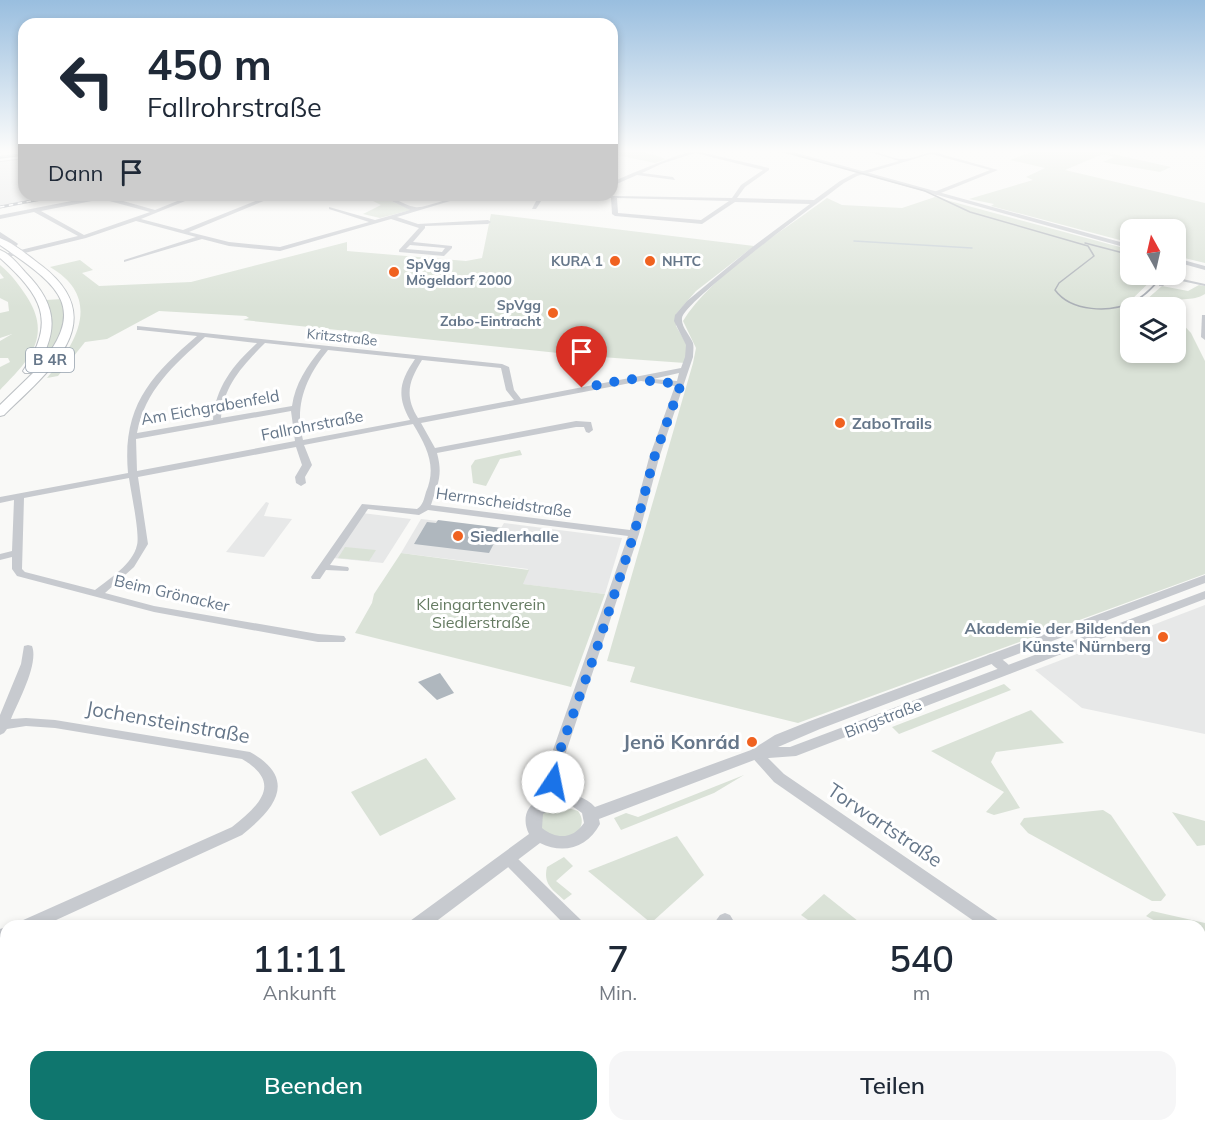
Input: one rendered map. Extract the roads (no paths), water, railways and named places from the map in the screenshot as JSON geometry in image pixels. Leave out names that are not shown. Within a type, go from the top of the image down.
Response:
[{"type":"main road","points":[[0,241],[49,278],[64,294],[56,298],[41,297]]},
{"type":"main road","name":"B 4R","points":[[0,402],[31,369],[46,343],[49,320],[41,297],[27,278],[1,256]]},
{"type":"main road","name":"B 4R","points":[[0,412],[41,371],[61,345],[70,320],[69,307],[64,294]]},
{"type":"street","points":[[0,217],[72,203]]},
{"type":"street","points":[[123,203],[157,212]]},
{"type":"street","points":[[1,256],[84,237],[137,220],[178,203]]},
{"type":"street","points":[[183,232],[256,203]]},
{"type":"street","points":[[400,203],[416,210]]},
{"type":"street","points":[[137,220],[200,238],[247,247],[280,249],[441,203]]},
{"type":"street","points":[[534,208],[537,203]]},
{"type":"street","points":[[614,203],[615,214],[695,223],[702,222],[730,203]]},
{"type":"street","points":[[556,798],[553,782],[554,767],[582,691],[634,534],[654,458],[681,384],[691,348],[678,321],[684,308],[710,282],[814,203]]},
{"type":"street","points":[[971,203],[1120,244]]},
{"type":"street","points":[[331,208],[375,222]]},
{"type":"street","points":[[35,210],[84,237]]},
{"type":"street","points":[[391,217],[421,224],[488,222]]},
{"type":"street","points":[[409,243],[450,247],[444,254],[401,251],[423,227],[421,224]]},
{"type":"street","points":[[0,234],[15,244],[15,251]]},
{"type":"street","points":[[126,261],[200,238]]},
{"type":"street","points":[[1186,263],[1205,268]]},
{"type":"street","points":[[1186,281],[1205,285]]},
{"type":"street","points":[[1205,317],[1205,337]]},
{"type":"street","name":"Kritzstraße","points":[[140,328],[505,367],[510,390],[518,400]]},
{"type":"street","points":[[98,593],[127,570],[138,557],[143,544],[132,437],[142,402],[164,370],[202,336]]},
{"type":"street","points":[[217,421],[216,409],[224,388],[238,367],[262,342]]},
{"type":"street","points":[[301,483],[300,477],[307,465],[297,443],[294,408],[298,389],[313,363],[326,348]]},
{"type":"street","points":[[419,358],[410,370],[404,396],[413,421],[433,451],[576,424],[588,424],[589,430]]},
{"type":"street","name":"Fallrohrstraße","points":[[0,500],[685,370]]},
{"type":"street","name":"Fallrohrstraße","points":[[629,379],[681,384]]},
{"type":"street","name":"Am Eichgrabenfeld","points":[[132,437],[294,408]]},
{"type":"street","name":"Herrnscheidstraße","points":[[433,451],[436,469],[426,507],[634,534]]},
{"type":"street","name":"Beim Grönacker","points":[[19,497],[17,569],[21,574],[154,609],[318,638],[340,639]]},
{"type":"street","points":[[316,577],[365,506],[419,512],[426,507]]},
{"type":"street","points":[[0,557],[18,553]]},
{"type":"street","points":[[323,567],[344,570]]},
{"type":"street","name":"Bingstraße","points":[[592,815],[756,754],[780,739],[815,725],[1205,579]]},
{"type":"street","name":"Bingstraße","points":[[756,754],[791,752],[1205,595]]},
{"type":"street","points":[[1,728],[27,664],[28,648]]},
{"type":"street","points":[[992,658],[1007,670]]},
{"type":"street","name":"Jochensteinstraße","points":[[1,728],[26,722],[55,723],[245,755],[262,762],[270,771],[272,787],[264,808],[237,831],[39,920]]},
{"type":"street","name":"Torwartstraße","points":[[756,754],[779,778],[985,920]]},
{"type":"street","points":[[556,798],[576,800],[584,804],[592,815],[588,831],[575,841],[556,843],[540,836],[533,825],[536,811],[542,804],[556,798]]},
{"type":"street","points":[[424,920],[540,836]]},
{"type":"street","points":[[509,859],[571,920]]},
{"type":"waterway","points":[[854,241],[972,248]]},
{"type":"tram line","points":[[950,203],[970,212],[1088,246],[1094,256],[1059,283],[1055,290],[1071,303],[1102,309],[1124,306],[1138,299],[1154,285]]},
{"type":"tram line","points":[[1085,243],[1120,252]]},
{"type":"railway","points":[[0,207],[22,203]]},
{"type":"place","name":"KURA 1","points":[[615,261]]},
{"type":"place","name":"NHTC","points":[[650,261]]},
{"type":"place","name":"SpVgg Mögeldorf 2000","points":[[394,272]]},
{"type":"place","name":"SpVgg Zabo-Eintracht","points":[[553,313]]},
{"type":"place","name":"ZaboTrails","points":[[840,423]]},
{"type":"place","name":"Siedlerhalle","points":[[458,536]]},
{"type":"place","name":"Akademie der Bildenden Künste Nürnberg","points":[[1163,637]]},
{"type":"place","name":"Jenö Konrád","points":[[752,742]]},
{"type":"park label","name":"Kleingartenverein Siedlerstraße","points":[[481,613]]}]
